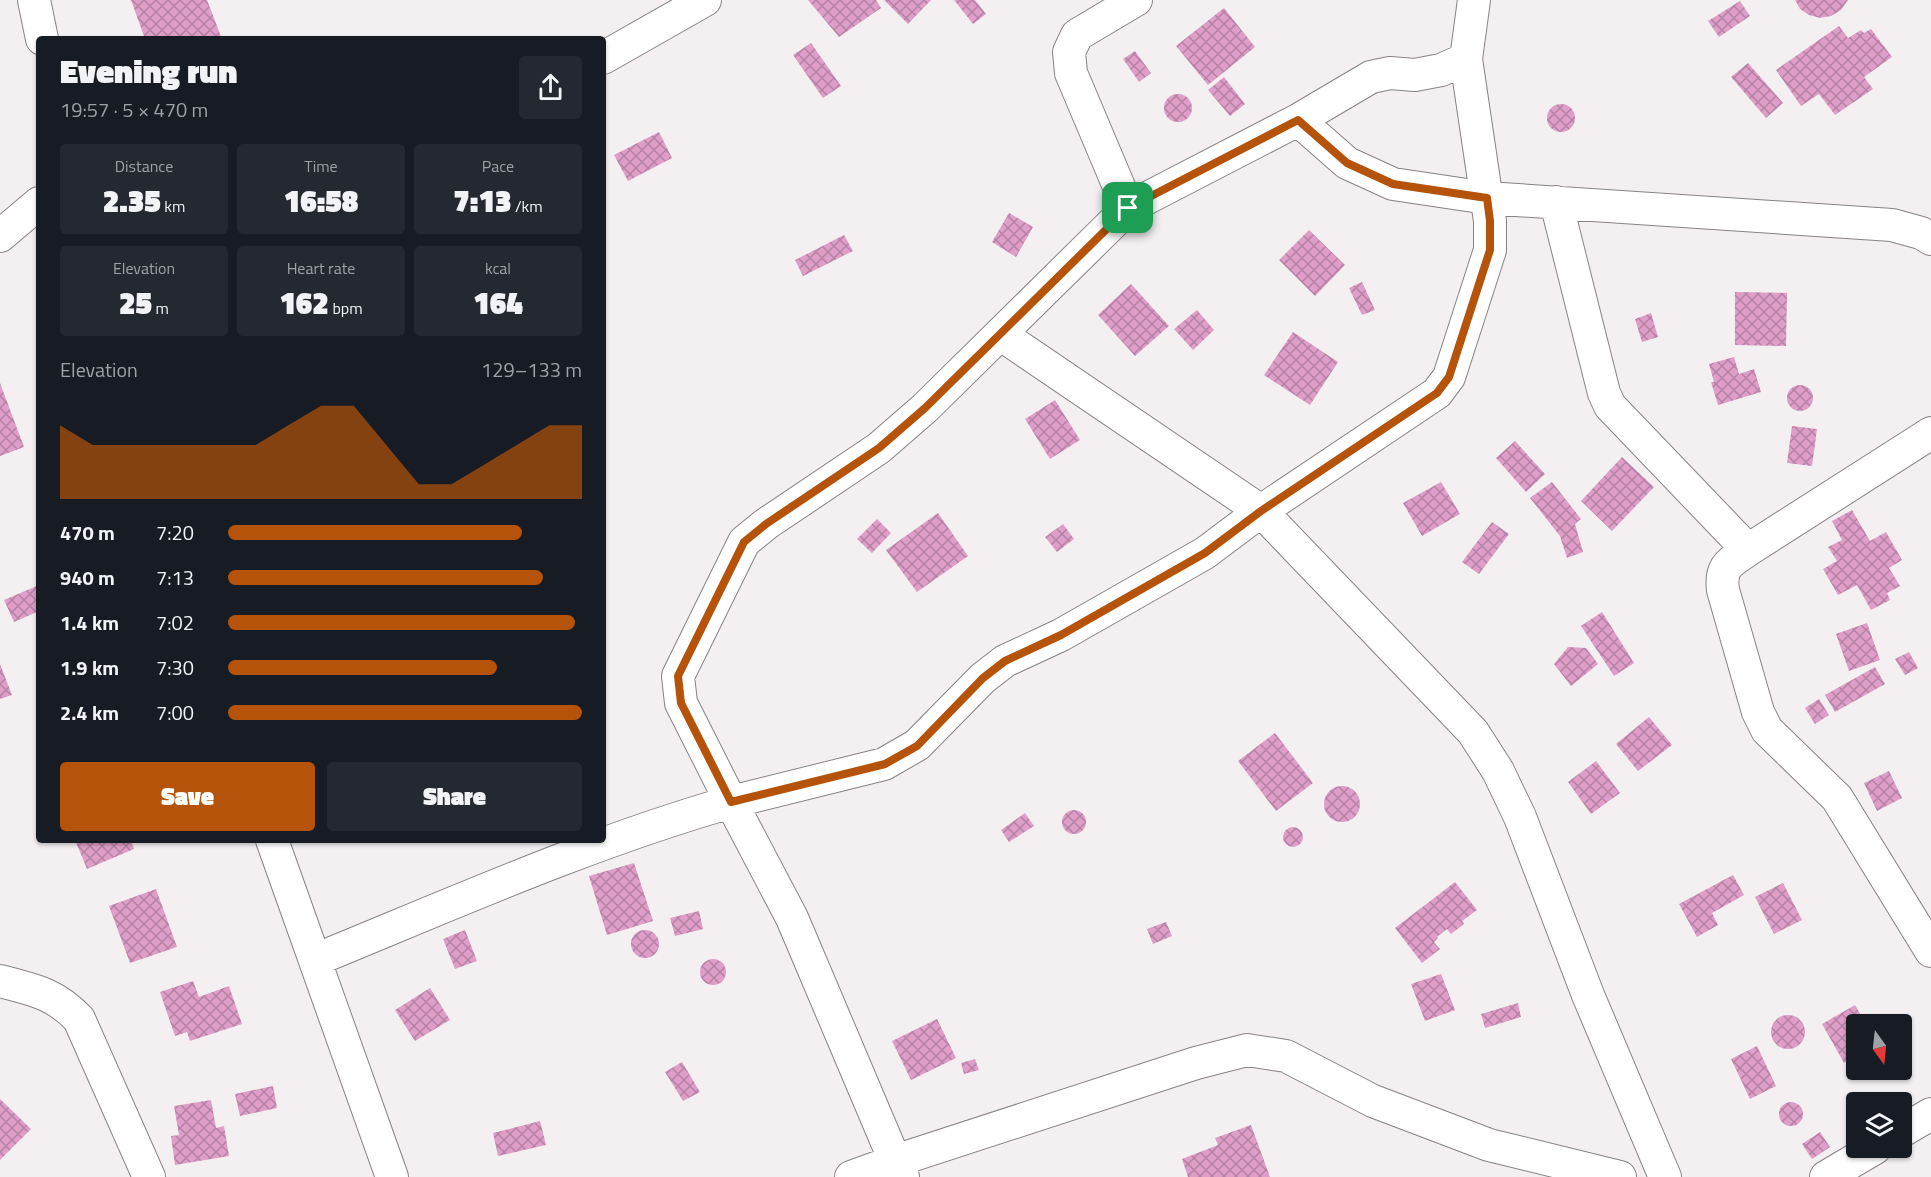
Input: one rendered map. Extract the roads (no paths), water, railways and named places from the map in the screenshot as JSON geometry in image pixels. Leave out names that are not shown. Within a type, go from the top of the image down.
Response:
[{"type":"street","points":[[34,0],[41,36]]},
{"type":"street","points":[[606,56],[705,0]]},
{"type":"street","points":[[1128,208],[1071,73],[1069,52],[1077,35],[1136,0]]},
{"type":"street","points":[[606,836],[731,802],[885,764],[917,746],[983,678],[1005,661],[1061,635],[1195,559],[1261,511],[1437,393],[1449,377],[1490,250],[1490,221],[1466,59],[1474,0]]},
{"type":"street","points":[[899,1169],[792,918],[681,703],[678,676],[744,542],[766,524],[879,448],[925,408],[1128,208],[1298,120],[1371,77],[1390,73],[1415,75],[1441,70],[1466,59]]},
{"type":"street","points":[[1298,120],[1347,163],[1393,184],[1487,198],[1892,225],[1921,233],[1931,239]]},
{"type":"street","points":[[1556,202],[1604,393],[1610,406],[1748,550]]},
{"type":"street","points":[[0,236],[36,206]]},
{"type":"street","points":[[1000,334],[1261,511],[1473,732],[1498,771],[1520,817],[1588,995],[1665,1177]]},
{"type":"street","points":[[1931,433],[1748,550],[1724,567],[1721,577],[1758,712],[1767,730],[1837,798],[1931,951]]},
{"type":"street","points":[[273,843],[392,1177]]},
{"type":"street","points":[[315,960],[555,850],[581,843]]},
{"type":"street","points":[[0,981],[41,992],[65,1005],[79,1019],[149,1177]]},
{"type":"street","points":[[851,1177],[899,1169],[1196,1063],[1247,1050],[1286,1056],[1373,1101],[1489,1145],[1620,1177]]},
{"type":"street","points":[[1912,1125],[1931,1114]]},
{"type":"street","points":[[1826,1177],[1858,1158]]}]
